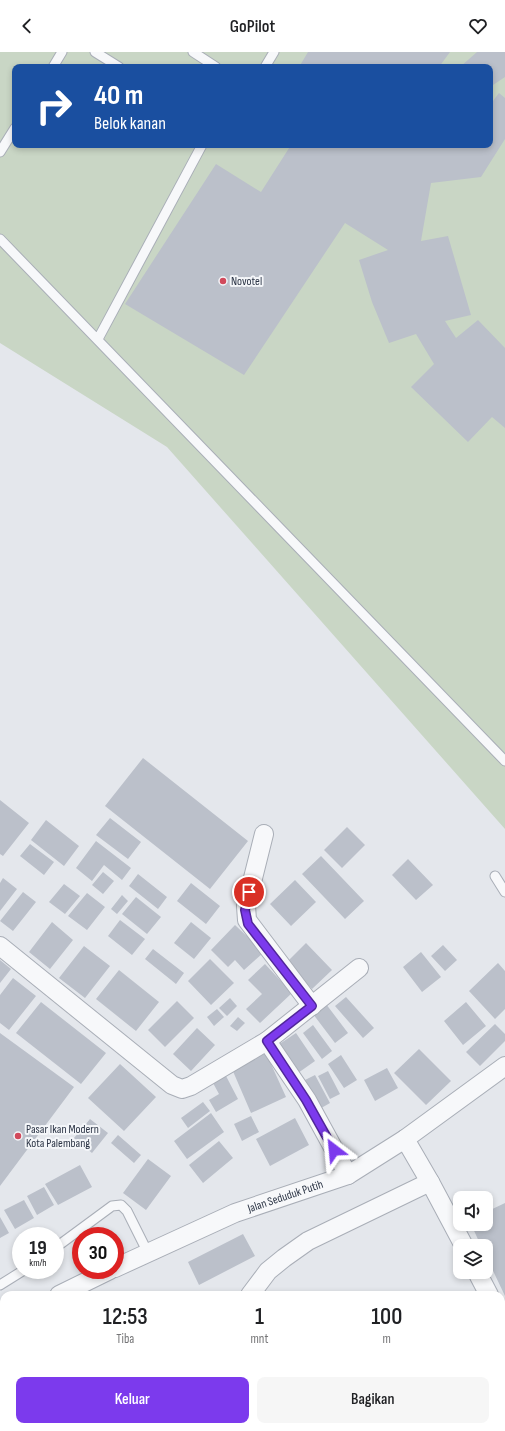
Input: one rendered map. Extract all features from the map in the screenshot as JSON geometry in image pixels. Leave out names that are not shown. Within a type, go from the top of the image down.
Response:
[{"type":"street","points":[[264,834],[246,906],[246,920],[312,1006]]},
{"type":"street","points":[[0,946],[172,1085],[182,1089],[191,1086],[267,1041],[359,968]]},
{"type":"street","points":[[267,1041],[306,1100],[348,1175]]},
{"type":"street","name":"Jalan Seduduk Putih","points":[[124,1264],[235,1213],[348,1175],[405,1139],[505,1066]]},
{"type":"street","points":[[405,1139],[460,1239]]},
{"type":"street","points":[[253,1291],[268,1271],[308,1241],[430,1182]]},
{"type":"street","points":[[66,1291],[91,1279]]},
{"type":"street","points":[[481,1279],[487,1291]]},
{"type":"lane","points":[[55,64],[62,52]]},
{"type":"lane","points":[[95,52],[114,64]]},
{"type":"lane","points":[[193,52],[211,64]]},
{"type":"lane","points":[[267,64],[274,52]]},
{"type":"lane","points":[[0,152],[12,133]]},
{"type":"lane","points":[[98,339],[200,148]]},
{"type":"lane","points":[[0,239],[505,761]]},
{"type":"lane","points":[[496,876],[505,892]]},
{"type":"lane","points":[[64,1241],[112,1206],[122,1205],[127,1211],[148,1252]]},
{"type":"lane","points":[[0,1285],[12,1278]]},
{"type":"green space","points":[[0,52],[505,52],[505,829],[167,447],[0,343]]},
{"type":"building","points":[[308,52],[450,52],[441,64],[301,64]]},
{"type":"building","points":[[477,52],[505,52],[505,77],[493,85],[493,64],[463,64]]},
{"type":"building","name":"Novotel","points":[[499,93],[505,98],[505,139],[481,177],[431,183],[421,241],[448,236],[471,315],[445,321],[456,338],[478,320],[505,348],[505,428],[492,417],[468,442],[411,387],[434,364],[416,334],[389,343],[372,302],[359,260],[388,250],[345,223],[244,375],[125,304],[216,164],[261,192],[289,148],[493,148],[493,101]]},
{"type":"building","points":[[143,758],[248,841],[210,889],[105,806]]},
{"type":"building","points":[[0,800],[29,823],[3,856],[0,854]]},
{"type":"building","points":[[110,818],[141,842],[128,859],[96,835]]},
{"type":"building","points":[[46,820],[79,846],[64,866],[31,840]]},
{"type":"building","points":[[347,827],[365,845],[342,868],[324,850]]},
{"type":"building","points":[[96,841],[131,868],[122,880],[104,865],[92,881],[76,868]]},
{"type":"building","points":[[30,844],[54,862],[44,875],[20,856]]},
{"type":"building","points":[[321,856],[364,901],[345,919],[302,874]]},
{"type":"building","points":[[408,859],[433,885],[416,900],[392,875]]},
{"type":"building","points":[[103,872],[114,881],[103,894],[92,885]]},
{"type":"building","points":[[138,874],[167,897],[158,909],[129,886]]},
{"type":"building","points":[[3,878],[17,889],[0,911],[0,883]]},
{"type":"building","points":[[295,880],[316,902],[291,926],[270,904]]},
{"type":"building","points":[[191,883],[220,906],[206,924],[177,901]]},
{"type":"building","points":[[64,884],[80,896],[65,914],[49,902]]},
{"type":"building","points":[[23,892],[36,902],[13,931],[0,921]]},
{"type":"building","points":[[87,893],[105,907],[87,930],[68,916]]},
{"type":"building","points":[[122,895],[128,901],[117,914],[111,909]]},
{"type":"building","points":[[136,897],[161,917],[147,934],[122,914]]},
{"type":"building","points":[[120,920],[145,939],[132,955],[108,936]]},
{"type":"building","points":[[52,922],[73,940],[50,969],[29,952]]},
{"type":"building","points":[[191,922],[211,938],[194,959],[174,943]]},
{"type":"building","points":[[235,925],[253,942],[262,954],[244,970],[235,960],[228,967],[211,950]]},
{"type":"building","points":[[306,943],[332,970],[312,989],[287,962]]},
{"type":"building","points":[[443,945],[457,960],[445,971],[431,956]]},
{"type":"building","points":[[84,946],[110,966],[85,998],[59,978]]},
{"type":"building","points":[[153,949],[184,973],[176,984],[145,959]]},
{"type":"building","points":[[421,952],[441,977],[422,992],[403,967]]},
{"type":"building","points":[[210,959],[234,983],[211,1005],[188,981]]},
{"type":"building","points":[[0,960],[11,969],[0,983]]},
{"type":"building","points":[[498,963],[505,971],[505,1009],[495,1019],[469,991]]},
{"type":"building","points":[[265,964],[292,993],[260,1023],[246,1009],[262,994],[248,980]]},
{"type":"building","points":[[119,970],[159,1002],[136,1031],[96,999]]},
{"type":"building","points":[[13,978],[36,996],[9,1030],[0,1023],[0,995]]},
{"type":"building","points":[[346,997],[374,1028],[363,1038],[335,1006]]},
{"type":"building","points":[[230,998],[237,1006],[227,1016],[219,1008]]},
{"type":"building","points":[[177,1001],[194,1018],[165,1047],[148,1030]]},
{"type":"building","points":[[41,1002],[106,1053],[81,1084],[16,1033]]},
{"type":"building","points":[[466,1002],[486,1026],[463,1045],[444,1021]]},
{"type":"building","points":[[326,1004],[348,1033],[335,1043],[313,1014]]},
{"type":"building","points":[[217,1009],[224,1017],[214,1026],[207,1017]]},
{"type":"building","points":[[238,1017],[245,1023],[237,1031],[230,1026]]},
{"type":"building","points":[[495,1024],[505,1034],[505,1041],[480,1066],[466,1052]]},
{"type":"building","points":[[313,1025],[332,1051],[322,1059],[303,1033]]},
{"type":"building","points":[[197,1028],[215,1045],[191,1071],[173,1054]]},
{"type":"building","name":"Pasar Ikan Modern Kota Palembang","points":[[0,1033],[74,1087],[0,1186]]},
{"type":"building","points":[[296,1033],[315,1061],[298,1073],[278,1045]]},
{"type":"building","points":[[419,1049],[451,1081],[426,1105],[394,1073]]},
{"type":"building","points":[[266,1053],[286,1097],[251,1113],[232,1069]]},
{"type":"building","points":[[341,1055],[357,1080],[344,1088],[328,1064]]},
{"type":"building","points":[[120,1064],[156,1097],[124,1131],[88,1098]]},
{"type":"building","points":[[387,1068],[398,1088],[375,1101],[364,1080]]},
{"type":"building","points":[[328,1071],[340,1094],[330,1099],[318,1076]]},
{"type":"building","points":[[315,1075],[330,1103],[316,1111],[301,1082]]},
{"type":"building","points":[[226,1076],[238,1099],[216,1112],[209,1100],[219,1094],[213,1083]]},
{"type":"building","points":[[203,1102],[210,1111],[188,1128],[181,1118]]},
{"type":"building","points":[[211,1113],[224,1132],[187,1159],[174,1141]]},
{"type":"building","points":[[251,1116],[259,1132],[242,1141],[234,1124]]},
{"type":"building","points":[[295,1118],[309,1145],[270,1166],[256,1139]]},
{"type":"building","points":[[90,1119],[108,1133],[92,1153],[74,1138]]},
{"type":"building","points":[[118,1135],[141,1155],[134,1163],[111,1143]]},
{"type":"building","points":[[219,1141],[233,1158],[203,1183],[189,1165]]},
{"type":"building","points":[[148,1159],[171,1176],[146,1210],[123,1193]]},
{"type":"building","points":[[80,1165],[92,1187],[58,1205],[45,1184]]},
{"type":"building","points":[[44,1187],[54,1205],[37,1215],[27,1196]]},
{"type":"building","points":[[24,1200],[34,1218],[18,1227],[14,1227],[4,1210]]},
{"type":"building","points":[[505,1203],[505,1291],[503,1291],[493,1271],[493,1239],[478,1239],[474,1231],[493,1231],[493,1209]]},
{"type":"building","points":[[0,1217],[9,1233],[0,1238]]},
{"type":"building","points":[[243,1234],[255,1256],[199,1285],[188,1262]]},
{"type":"place","name":"Novotel","points":[[223,281]]},
{"type":"place","name":"Pasar Ikan Modern Kota Palembang","points":[[18,1136]]},
{"type":"route","points":[[249,892],[245,910],[248,924],[312,1006],[267,1041],[306,1100],[334,1150]]}]
